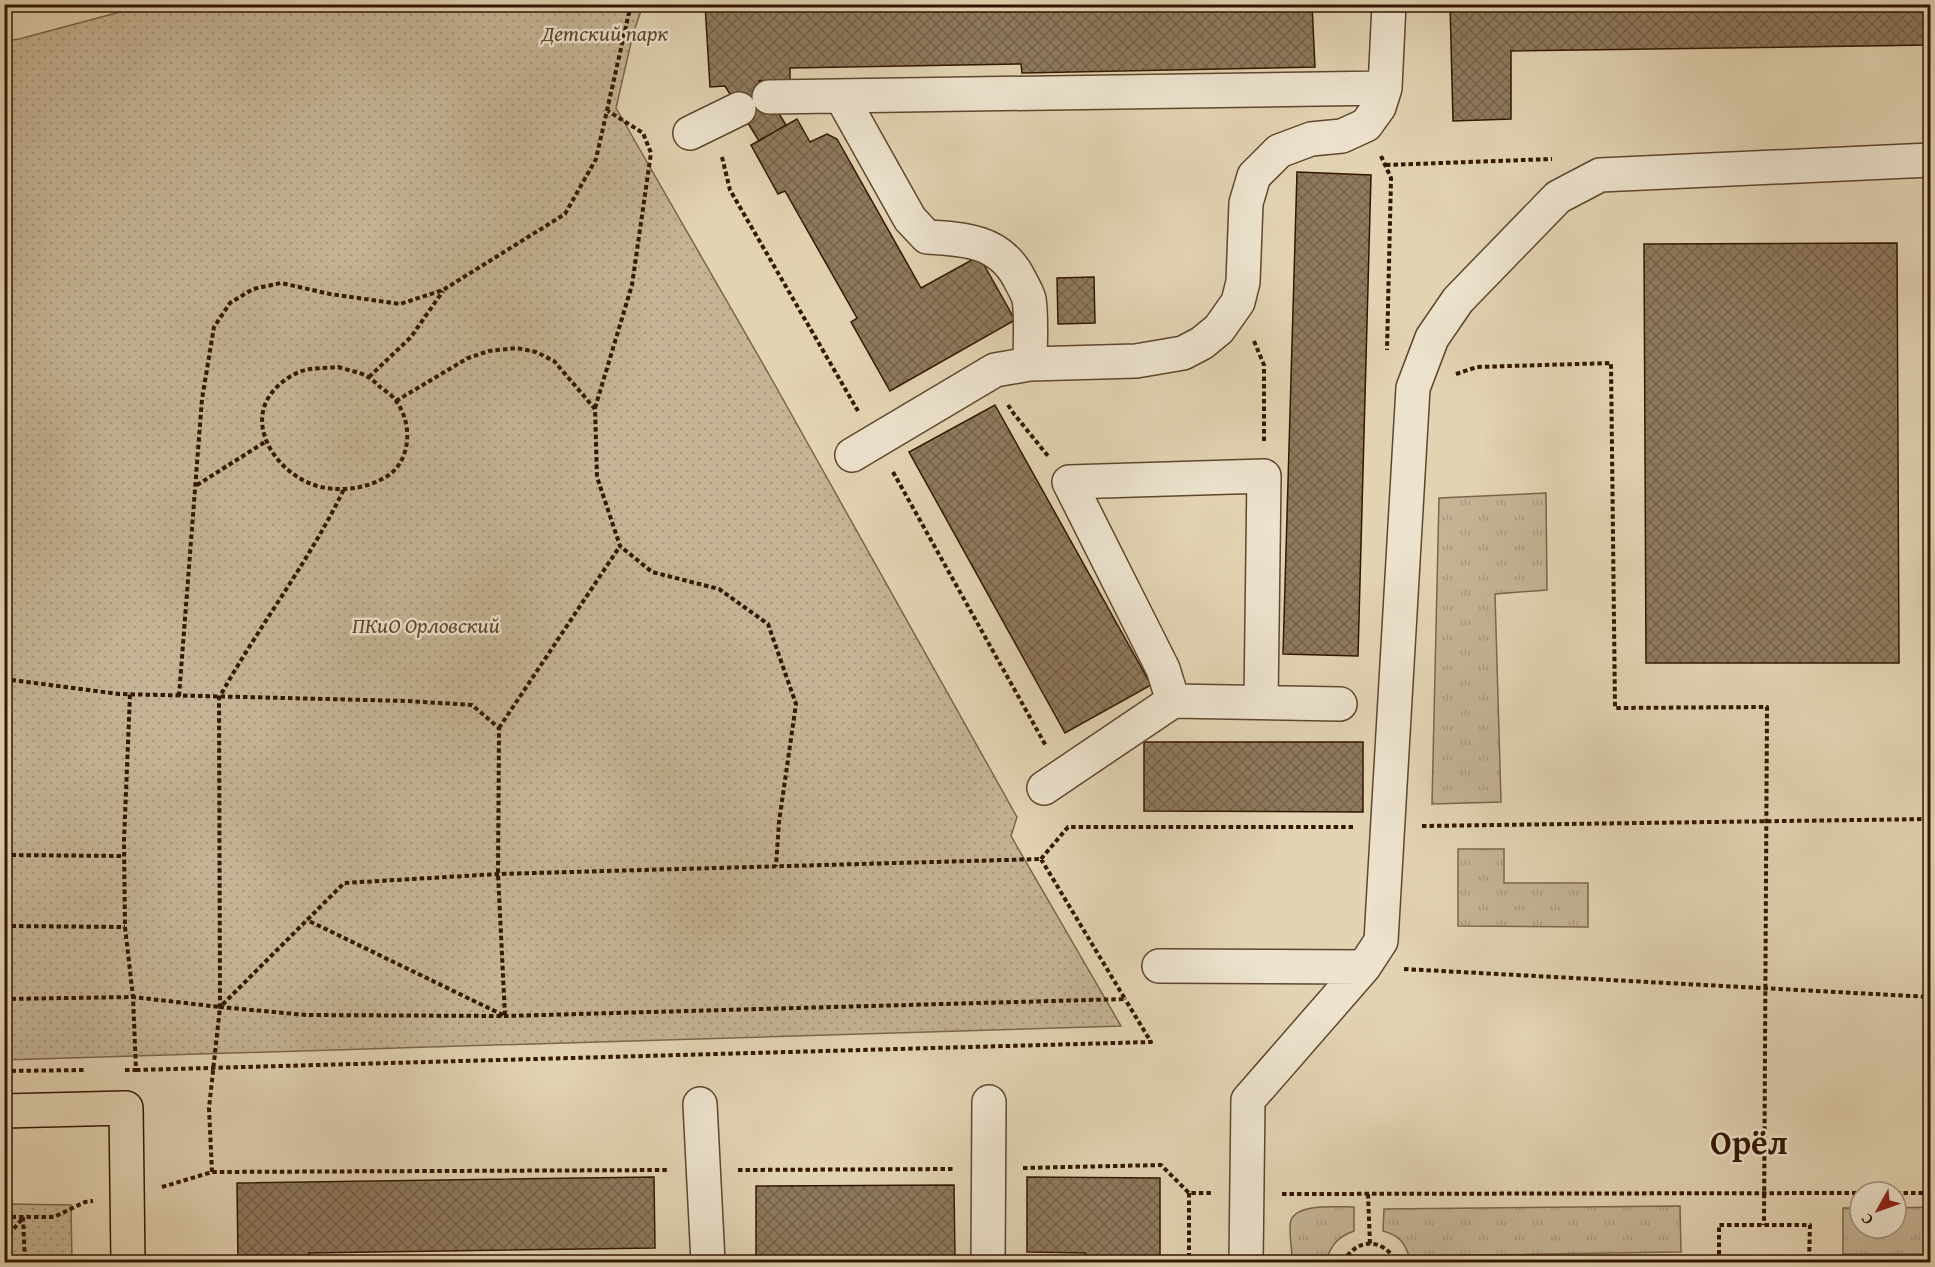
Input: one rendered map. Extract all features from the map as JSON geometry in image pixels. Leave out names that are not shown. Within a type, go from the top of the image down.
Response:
[{"type":"main road","points":[[4,1111],[126,1108],[128,1263]]},
{"type":"street","points":[[852,455],[995,370],[1030,364],[1136,361],[1183,353],[1202,343],[1219,329],[1238,302],[1243,282],[1246,203],[1254,176],[1279,151],[1311,139],[1342,136],[1366,125],[1379,107],[1385,88],[1389,4]]},
{"type":"street","points":[[769,97],[1385,88]]},
{"type":"street","points":[[841,96],[910,219],[927,237],[953,239],[988,247],[998,252],[1016,273],[1029,298],[1030,364]]},
{"type":"street","points":[[690,133],[739,109]]},
{"type":"street","points":[[1246,1263],[1248,1100],[1364,967],[1381,941],[1413,388],[1432,339],[1458,300],[1558,197],[1600,175],[1930,160]]},
{"type":"street","points":[[1173,701],[1163,669],[1069,482],[1264,476],[1261,702]]},
{"type":"street","points":[[1044,788],[1173,701],[1340,704]]},
{"type":"street","points":[[1159,966],[1364,967]]},
{"type":"street","points":[[988,1263],[989,1102]]},
{"type":"street","points":[[700,1104],[708,1263]]},
{"type":"path","points":[[179,696],[202,399],[214,327],[230,303],[253,289],[281,283],[330,294],[400,304],[443,290],[565,214],[596,159],[631,4]]},
{"type":"path","points":[[607,110],[643,133],[651,153],[632,285],[595,409],[597,477],[620,546],[652,572],[719,590],[768,624],[796,704],[778,822],[776,866]]},
{"type":"path","points":[[1387,360],[1391,219]]},
{"type":"path","points":[[369,377],[411,337],[443,290]]},
{"type":"path","points":[[396,401],[468,358],[489,351],[517,348],[536,352],[554,361],[595,409]]},
{"type":"path","points":[[1413,388],[1477,367],[1611,363],[1615,708],[1767,707],[1764,1225]]},
{"type":"path","points":[[1264,365],[1264,476]]},
{"type":"path","points":[[338,367],[369,377],[396,401],[407,424],[404,459],[390,474],[369,485],[344,489],[313,484],[284,467],[265,442],[261,422],[268,396],[284,379],[308,369],[338,367]]},
{"type":"path","points":[[1014,414],[1069,482]]},
{"type":"path","points":[[197,486],[265,442]]},
{"type":"path","points":[[212,1172],[209,1108],[220,1007],[219,698],[244,653],[328,524],[344,489]]},
{"type":"path","points":[[505,1016],[498,874],[499,728],[620,546]]},
{"type":"path","points":[[4,679],[130,694],[408,701],[472,705],[499,728]]},
{"type":"path","points":[[130,694],[124,856],[125,927],[133,997],[136,1070]]},
{"type":"path","points":[[1388,827],[1930,819]]},
{"type":"path","points":[[220,1007],[344,883],[498,874],[1041,859],[1068,827]]},
{"type":"path","points":[[4,855],[124,856]]},
{"type":"path","points":[[124,1070],[1151,1042],[1041,859]]},
{"type":"path","points":[[307,920],[505,1016]]},
{"type":"path","points":[[4,926],[125,927]]},
{"type":"path","points":[[1364,967],[1930,996]]},
{"type":"path","points":[[4,999],[133,997],[306,1015],[505,1016],[1125,999]]},
{"type":"path","points":[[4,1071],[88,1070]]},
{"type":"path","points":[[4,1216],[54,1217],[85,1202],[128,1198],[212,1172],[987,1169],[1161,1165],[1189,1193],[1848,1193]]},
{"type":"path","points":[[1189,1193],[1189,1263]]},
{"type":"path","points":[[1908,1193],[1930,1193]]},
{"type":"path","points":[[1368,1194],[1370,1244]]},
{"type":"path","points":[[4,1240],[24,1217]]},
{"type":"path","points":[[24,1217],[25,1263]]},
{"type":"path","points":[[1719,1263],[1719,1225],[1810,1225],[1809,1263]]},
{"type":"path","points":[[1343,1263],[1356,1247],[1370,1244],[1384,1248],[1392,1254],[1397,1263]]},
{"type":"green space","name":"ПКиО Орловский","points":[[146,5],[643,5],[633,34],[616,108],[775,385],[1017,817],[1011,836],[1121,1026],[5,1060],[5,41]]},
{"type":"green space","points":[[1546,493],[1547,590],[1495,594],[1501,802],[1432,804],[1439,498]]},
{"type":"green space","points":[[1458,849],[1504,849],[1504,883],[1588,883],[1588,927],[1458,926]]},
{"type":"green space","points":[[5,1204],[71,1205],[72,1262],[5,1262]]},
{"type":"green space","points":[[1680,1206],[1681,1252],[1409,1256],[1400,1239],[1383,1231],[1384,1209]]},
{"type":"green space","points":[[1354,1207],[1354,1231],[1336,1242],[1326,1260],[1292,1258],[1290,1224],[1295,1215],[1310,1208]]},
{"type":"green space","points":[[1930,1207],[1930,1254],[1843,1254],[1843,1208],[1848,1208],[1848,1240],[1908,1240],[1908,1208]]},
{"type":"building","points":[[705,4],[1312,4],[1315,67],[1022,73],[1021,64],[790,68],[790,80],[759,81],[786,125],[759,141],[725,86],[710,87]]},
{"type":"building","points":[[1450,4],[1930,4],[1930,45],[1511,51],[1511,119],[1453,121]]},
{"type":"building","points":[[797,119],[810,142],[827,134],[837,139],[921,288],[979,256],[1015,320],[890,391],[851,322],[857,318],[785,191],[778,194],[751,145]]},
{"type":"building","points":[[1297,172],[1371,175],[1358,656],[1283,654]]},
{"type":"building","points":[[1897,243],[1899,663],[1646,663],[1644,244]]},
{"type":"building","points":[[1094,277],[1095,323],[1058,324],[1057,278]]},
{"type":"building","points":[[995,405],[1151,685],[1065,733],[909,452]]},
{"type":"building","points":[[1144,742],[1363,742],[1363,812],[1144,811]]},
{"type":"building","points":[[654,1177],[655,1248],[309,1253],[309,1262],[238,1262],[237,1183]]},
{"type":"building","points":[[1027,1177],[1160,1178],[1160,1262],[1085,1262],[1085,1253],[1027,1252]]},
{"type":"building","points":[[954,1185],[955,1259],[756,1260],[756,1186]]},
{"type":"district","name":"Орёл","points":[[1749,1141]]},
{"type":"park label","name":"Детский парк","points":[[605,33]]}]
